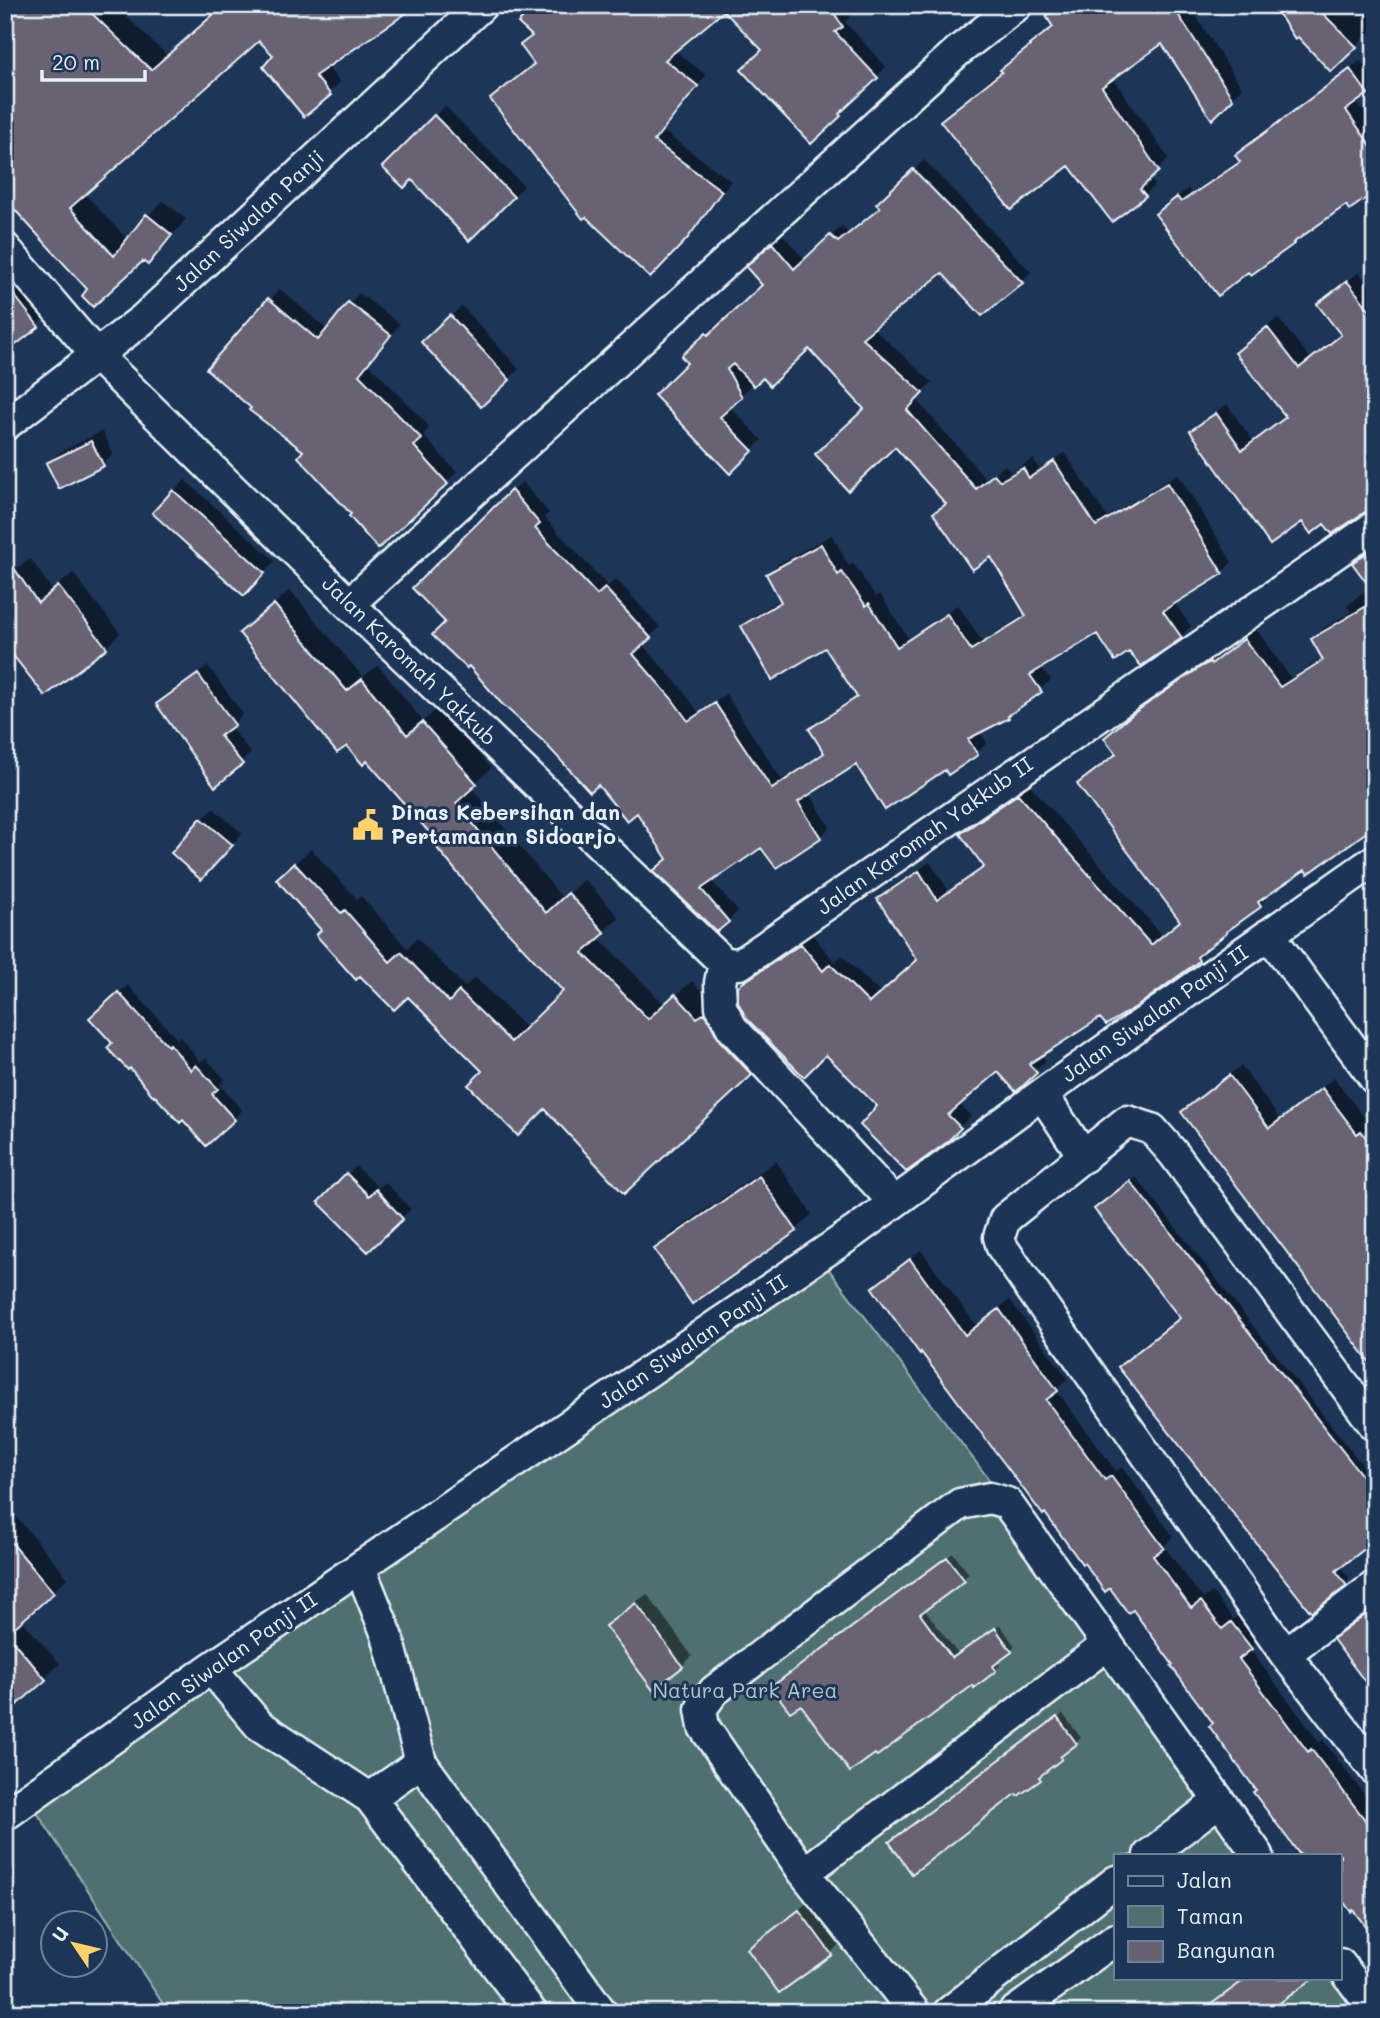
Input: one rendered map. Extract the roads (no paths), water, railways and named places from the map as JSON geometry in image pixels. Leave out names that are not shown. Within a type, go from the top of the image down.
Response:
[{"type":"street","name":"Jalan Siwalan Panji","points":[[5,425],[142,320],[482,5]]},
{"type":"street","points":[[349,604],[957,52],[1017,5]]},
{"type":"street","name":"Jalan Karomah Yakkub","points":[[5,248],[97,356],[349,604],[724,963]]},
{"type":"street","name":"Jalan Karomah Yakkub II","points":[[724,963],[740,964],[1375,526]]},
{"type":"street","name":"Jalan Siwalan Panji II","points":[[5,1815],[211,1668],[855,1232],[1042,1094],[1375,860]]},
{"type":"street","points":[[1269,934],[1375,1079]]},
{"type":"street","points":[[724,963],[720,983],[721,1007],[732,1028],[894,1202]]},
{"type":"street","points":[[1042,1094],[1084,1157]]},
{"type":"street","points":[[1375,1426],[1174,1154],[1152,1129],[1127,1121],[1004,1219],[999,1237],[1002,1247],[1285,1654],[1375,1770]]},
{"type":"street","points":[[915,2013],[804,1873],[704,1727],[701,1709],[714,1691],[960,1504],[990,1498],[1007,1503],[1219,1801],[1246,1851]]},
{"type":"street","points":[[360,1568],[387,1635],[421,1762],[602,2013]]},
{"type":"street","points":[[1285,1654],[1375,1586]]},
{"type":"street","points":[[804,1873],[1108,1644]]},
{"type":"street","points":[[211,1668],[258,1725],[370,1798],[532,2013]]},
{"type":"street","points":[[370,1798],[421,1762]]},
{"type":"street","points":[[1150,1854],[1219,1801]]},
{"type":"street","points":[[948,2013],[1114,1883]]},
{"type":"street","points":[[1013,2013],[1114,1940]]},
{"type":"street","points":[[1342,1968],[1362,2007]]},
{"type":"place","name":"Dinas Kebersihan dan Pertamanan Sidoarjo","points":[[368,825]]},
{"type":"park label","name":"Natura Park Area","points":[[745,1691]]}]
